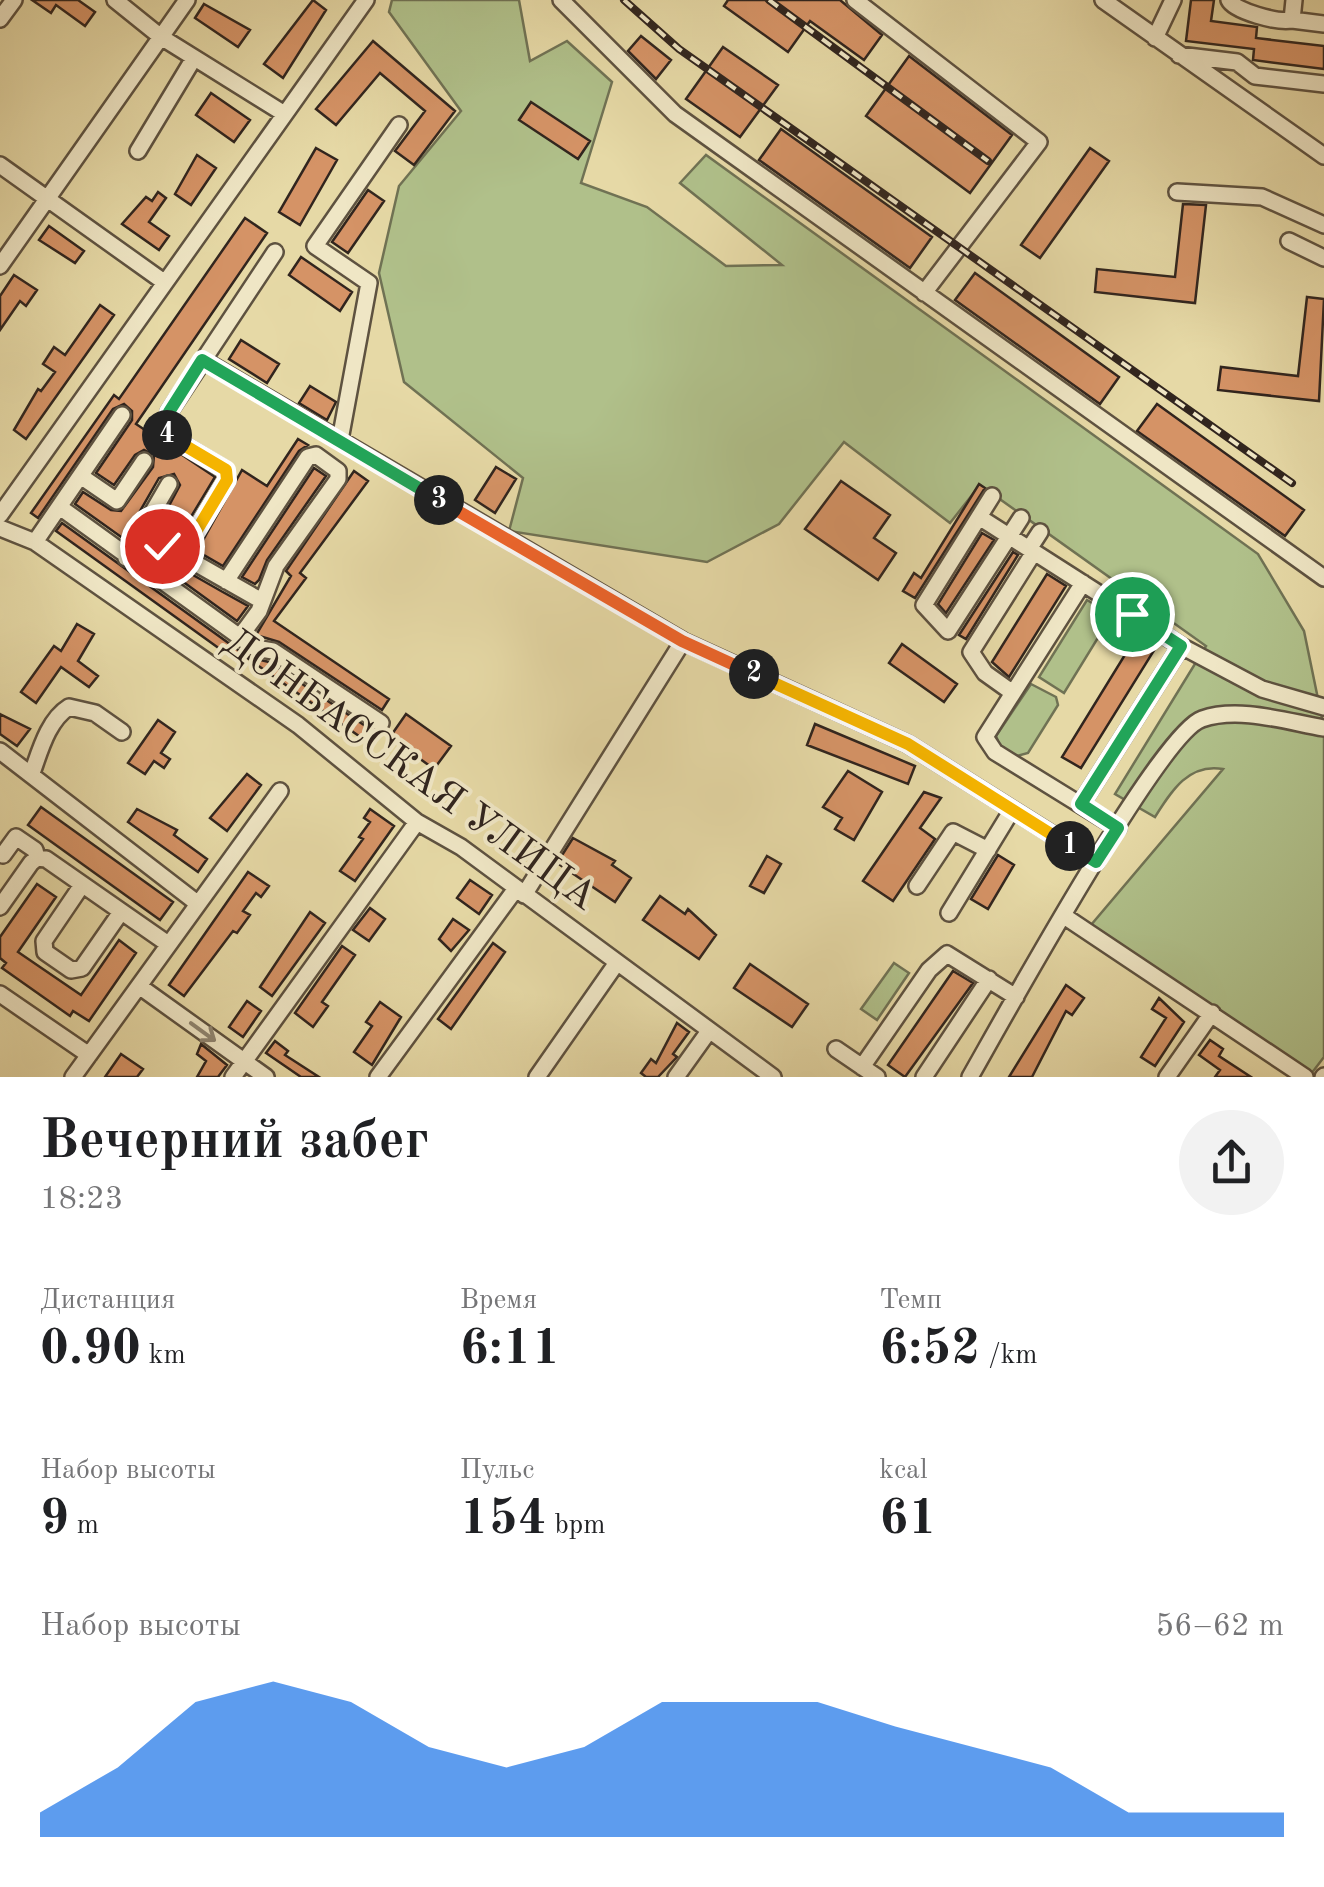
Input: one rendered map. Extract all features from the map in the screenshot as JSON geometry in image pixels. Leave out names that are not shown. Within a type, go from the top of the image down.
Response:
[{"type":"street","points":[[0,19],[14,0]]},
{"type":"street","points":[[115,0],[161,37],[283,113]]},
{"type":"street","points":[[0,266],[187,0]]},
{"type":"street","points":[[0,515],[366,0]]},
{"type":"street","points":[[561,0],[675,114],[1324,578]]},
{"type":"street","points":[[855,0],[1039,142],[924,293]]},
{"type":"street","points":[[1156,38],[1174,0]]},
{"type":"street","points":[[1228,0],[1234,8],[1282,22],[1324,24]]},
{"type":"street","points":[[1292,20],[1294,0]]},
{"type":"street","points":[[1114,3],[1178,56],[1322,151]]},
{"type":"street","points":[[1178,56],[1236,62],[1255,76],[1324,84]]},
{"type":"street","points":[[138,152],[194,58]]},
{"type":"street","points":[[340,440],[369,284],[315,246],[399,124]]},
{"type":"street","points":[[0,166],[164,282]]},
{"type":"street","points":[[1178,192],[1262,197],[1324,225]]},
{"type":"street","points":[[1289,241],[1324,258]]},
{"type":"street","points":[[182,555],[227,480],[226,470],[167,436],[169,412],[275,252]]},
{"type":"street","points":[[202,360],[682,641],[908,744],[1096,862]]},
{"type":"street","points":[[34,542],[82,478],[122,415]]},
{"type":"street","points":[[226,582],[308,456],[316,455],[338,471],[338,479],[276,566],[259,611],[240,637]]},
{"type":"street","points":[[117,502],[144,461]]},
{"type":"street","points":[[82,478],[131,511]]},
{"type":"street","points":[[126,558],[169,484]]},
{"type":"street","points":[[992,496],[924,606],[948,631],[1021,518]]},
{"type":"street","points":[[61,508],[143,571],[255,648],[273,651],[381,723]]},
{"type":"street","points":[[980,517],[1181,646],[1262,689],[1324,707]]},
{"type":"street","name":"ДОНБАССКАЯ УЛИЦА","points":[[0,528],[34,542],[298,725],[417,822],[461,848],[773,1077]]},
{"type":"street","points":[[143,571],[162,546],[161,538],[167,528]]},
{"type":"street","points":[[1013,693],[985,673],[971,652],[1040,532]]},
{"type":"street","points":[[162,546],[260,600]]},
{"type":"street","points":[[1083,583],[985,737],[996,752],[1118,828]]},
{"type":"street","points":[[378,1077],[520,892],[682,641]]},
{"type":"street","points":[[1081,804],[1181,646]]},
{"type":"street","points":[[32,773],[60,712],[70,707],[95,712],[122,732]]},
{"type":"street","points":[[970,1077],[1096,862],[1162,758],[1188,726],[1200,719],[1246,716],[1324,728]]},
{"type":"street","points":[[0,751],[32,773],[102,834],[197,903]]},
{"type":"street","points":[[74,1077],[280,791]]},
{"type":"street","points":[[950,912],[1012,810]]},
{"type":"street","points":[[233,1077],[417,822]]},
{"type":"street","points":[[917,886],[953,832],[988,850]]},
{"type":"street","points":[[4,855],[16,837],[35,850],[37,858],[168,944]]},
{"type":"street","points":[[0,907],[37,858]]},
{"type":"street","points":[[82,885],[44,940],[45,952],[72,970],[82,968],[121,912]]},
{"type":"street","points":[[1064,916],[1305,1077]]},
{"type":"street","points":[[862,1067],[939,958],[956,957],[1016,996]]},
{"type":"street","points":[[537,1077],[616,964]]},
{"type":"street","points":[[924,1077],[989,979]]},
{"type":"street","points":[[139,986],[266,1077]]},
{"type":"street","points":[[0,994],[89,1054]]},
{"type":"street","points":[[1166,1077],[1212,1013]]},
{"type":"street","points":[[676,1077],[708,1031]]},
{"type":"street","points":[[836,1049],[877,1077]]},
{"type":"green space","points":[[392,0],[519,0],[530,61],[567,41],[612,82],[581,183],[647,207],[726,266],[782,265],[680,183],[706,155],[1258,554],[1304,631],[1324,728],[1324,1057],[1311,1074],[1091,925],[1223,769],[1191,774],[1175,788],[1155,817],[1115,794],[1206,646],[980,485],[950,523],[844,442],[779,524],[707,562],[509,531],[523,478],[404,382],[379,273],[399,186],[461,111],[389,12]]},
{"type":"green space","points":[[1087,600],[1112,615],[1064,693],[1039,677]]},
{"type":"green space","points":[[1031,684],[1056,697],[1058,705],[1028,753],[1017,756],[1000,746],[996,736]]},
{"type":"green space","points":[[894,963],[909,973],[877,1020],[861,1009]]},
{"type":"building","points":[[32,0],[78,0],[95,12],[85,26],[56,5],[51,13]]},
{"type":"building","points":[[313,0],[326,10],[283,78],[264,64]]},
{"type":"building","points":[[728,0],[840,0],[882,35],[864,60],[810,21],[788,52],[724,6]]},
{"type":"building","points":[[1191,0],[1214,0],[1211,21],[1257,27],[1256,38],[1324,46],[1324,69],[1253,60],[1254,49],[1186,41]]},
{"type":"building","points":[[204,4],[250,30],[238,47],[195,18]]},
{"type":"building","points":[[641,36],[671,60],[656,79],[628,51]]},
{"type":"building","points":[[373,41],[455,111],[414,165],[395,151],[425,111],[380,73],[336,125],[316,109]]},
{"type":"building","points":[[723,47],[778,85],[740,137],[686,99]]},
{"type":"building","points":[[909,56],[1012,135],[970,193],[866,116]]},
{"type":"building","points":[[211,93],[250,120],[234,142],[196,115]]},
{"type":"building","points":[[531,102],[590,141],[578,159],[519,120]]},
{"type":"building","points":[[781,129],[932,237],[910,268],[759,160]]},
{"type":"building","points":[[316,148],[337,160],[300,225],[279,212]]},
{"type":"building","points":[[1090,148],[1109,161],[1040,258],[1021,245]]},
{"type":"building","points":[[197,155],[216,168],[191,205],[175,194]]},
{"type":"building","points":[[368,190],[384,201],[348,253],[332,242]]},
{"type":"building","points":[[158,192],[166,198],[149,222],[169,236],[159,250],[122,224],[146,197],[152,201]]},
{"type":"building","points":[[1183,204],[1206,205],[1195,303],[1095,292],[1097,269],[1175,277]]},
{"type":"building","points":[[245,218],[267,233],[136,424],[215,477],[177,540],[176,520],[163,517],[180,485],[174,474],[159,478],[124,539],[75,504],[83,492],[111,510],[121,511],[153,467],[154,455],[144,450],[135,455],[114,485],[96,473],[132,420],[132,411],[124,404],[113,409],[38,518],[31,513],[114,395],[119,399]]},
{"type":"building","points":[[49,226],[84,251],[75,263],[39,240]]},
{"type":"building","points":[[301,257],[352,292],[340,311],[289,275]]},
{"type":"building","points":[[975,273],[1119,377],[1100,404],[955,300]]},
{"type":"building","points":[[14,275],[37,290],[26,306],[20,301],[0,330],[0,296]]},
{"type":"building","points":[[1307,297],[1324,299],[1319,401],[1218,390],[1221,367],[1298,376]]},
{"type":"building","points":[[100,305],[114,315],[26,439],[14,430],[38,389],[41,391],[55,372],[43,364],[54,347],[65,355]]},
{"type":"building","points":[[241,340],[279,364],[267,383],[229,359]]},
{"type":"building","points":[[310,386],[336,402],[327,420],[299,403]]},
{"type":"building","points":[[1157,404],[1304,510],[1285,536],[1137,431]]},
{"type":"building","points":[[298,439],[308,445],[299,451],[223,566],[197,551],[242,470],[267,486]]},
{"type":"building","points":[[496,467],[516,479],[495,513],[475,500]]},
{"type":"building","points":[[314,468],[326,476],[267,560],[259,580],[255,584],[242,577]]},
{"type":"building","points":[[354,471],[368,481],[300,573],[306,578],[274,621],[389,699],[382,710],[279,642],[256,635],[291,576],[286,571]]},
{"type":"building","points":[[841,481],[890,515],[874,538],[896,553],[878,580],[805,529]]},
{"type":"building","points":[[979,484],[985,488],[915,598],[903,591],[914,573],[921,578]]},
{"type":"building","points":[[62,523],[248,657],[269,662],[376,733],[369,743],[243,655],[238,662],[56,531]]},
{"type":"building","points":[[982,533],[994,540],[946,613],[938,604]]},
{"type":"building","points":[[1013,552],[1018,555],[966,639],[959,635]]},
{"type":"building","points":[[165,559],[248,606],[237,621],[160,565]]},
{"type":"building","points":[[1047,574],[1066,586],[1009,677],[992,662]]},
{"type":"building","points":[[77,624],[94,634],[78,661],[98,676],[89,687],[61,667],[36,703],[21,692],[54,646],[61,651]]},
{"type":"building","points":[[1139,632],[1158,644],[1081,768],[1062,757]]},
{"type":"building","points":[[902,644],[957,684],[944,702],[889,663]]},
{"type":"building","points":[[0,714],[30,729],[17,746],[0,734]]},
{"type":"building","points":[[406,714],[451,746],[434,769],[390,737]]},
{"type":"building","points":[[158,720],[175,732],[161,753],[170,759],[164,768],[154,761],[145,774],[128,763]]},
{"type":"building","points":[[815,724],[915,766],[908,784],[807,745]]},
{"type":"building","points":[[848,771],[882,792],[854,840],[835,829],[842,818],[823,807]]},
{"type":"building","points":[[247,774],[261,785],[227,831],[210,818]]},
{"type":"building","points":[[924,792],[941,798],[920,828],[935,839],[893,901],[863,881]]},
{"type":"building","points":[[41,807],[173,902],[160,920],[28,825]]},
{"type":"building","points":[[137,809],[177,830],[174,835],[207,859],[198,872],[128,822]]},
{"type":"building","points":[[370,809],[394,826],[355,881],[340,871],[363,839],[359,837],[370,822],[364,818]]},
{"type":"building","points":[[573,838],[615,861],[612,865],[631,878],[615,902],[557,863]]},
{"type":"building","points":[[998,855],[1014,865],[988,909],[971,899]]},
{"type":"building","points":[[767,856],[781,864],[764,893],[750,886]]},
{"type":"building","points":[[248,872],[269,886],[261,897],[256,893],[243,911],[250,915],[237,933],[233,931],[184,996],[169,985]]},
{"type":"building","points":[[470,880],[492,895],[479,914],[457,898]]},
{"type":"building","points":[[37,884],[56,897],[18,952],[81,995],[119,940],[136,953],[89,1021],[73,1011],[70,1016],[2,968],[6,963],[0,958],[0,937]]},
{"type":"building","points":[[660,896],[685,914],[688,909],[716,935],[699,959],[643,920]]},
{"type":"building","points":[[370,908],[385,919],[369,941],[353,930]]},
{"type":"building","points":[[310,912],[325,923],[272,996],[260,987]]},
{"type":"building","points":[[453,919],[469,930],[451,951],[439,939]]},
{"type":"building","points":[[493,943],[505,952],[451,1029],[438,1019]]},
{"type":"building","points":[[342,946],[355,955],[322,1002],[328,1006],[313,1027],[295,1013]]},
{"type":"building","points":[[750,964],[808,1004],[792,1027],[734,988]]},
{"type":"building","points":[[953,971],[973,983],[905,1077],[888,1065]]},
{"type":"building","points":[[1066,985],[1084,998],[1072,1015],[1066,1011],[1032,1077],[1009,1077]]},
{"type":"building","points":[[1159,998],[1184,1022],[1155,1066],[1141,1057],[1166,1018],[1152,1009]]},
{"type":"building","points":[[247,1001],[261,1011],[243,1037],[229,1027]]},
{"type":"building","points":[[380,1002],[401,1017],[372,1065],[354,1052],[372,1026],[366,1022]]},
{"type":"building","points":[[677,1023],[689,1032],[673,1054],[677,1057],[658,1077],[646,1077],[641,1073],[651,1059],[656,1063]]},
{"type":"building","points":[[1210,1040],[1223,1049],[1219,1056],[1251,1077],[1215,1077],[1220,1070],[1199,1055]]},
{"type":"building","points":[[275,1041],[288,1051],[285,1055],[319,1077],[301,1077],[266,1053]]},
{"type":"building","points":[[201,1044],[227,1065],[218,1077],[197,1077],[206,1061],[197,1054]]},
{"type":"building","points":[[121,1054],[143,1069],[137,1077],[105,1077]]},
{"type":"railway","points":[[624,0],[679,49],[1292,483]]},
{"type":"railway","points":[[769,0],[988,161]]},
{"type":"route","points":[[162,546],[182,555],[227,480],[226,470],[167,436],[169,412],[202,360],[682,641],[908,744],[1096,862],[1118,828],[1081,804],[1181,646],[1132,614]]}]
